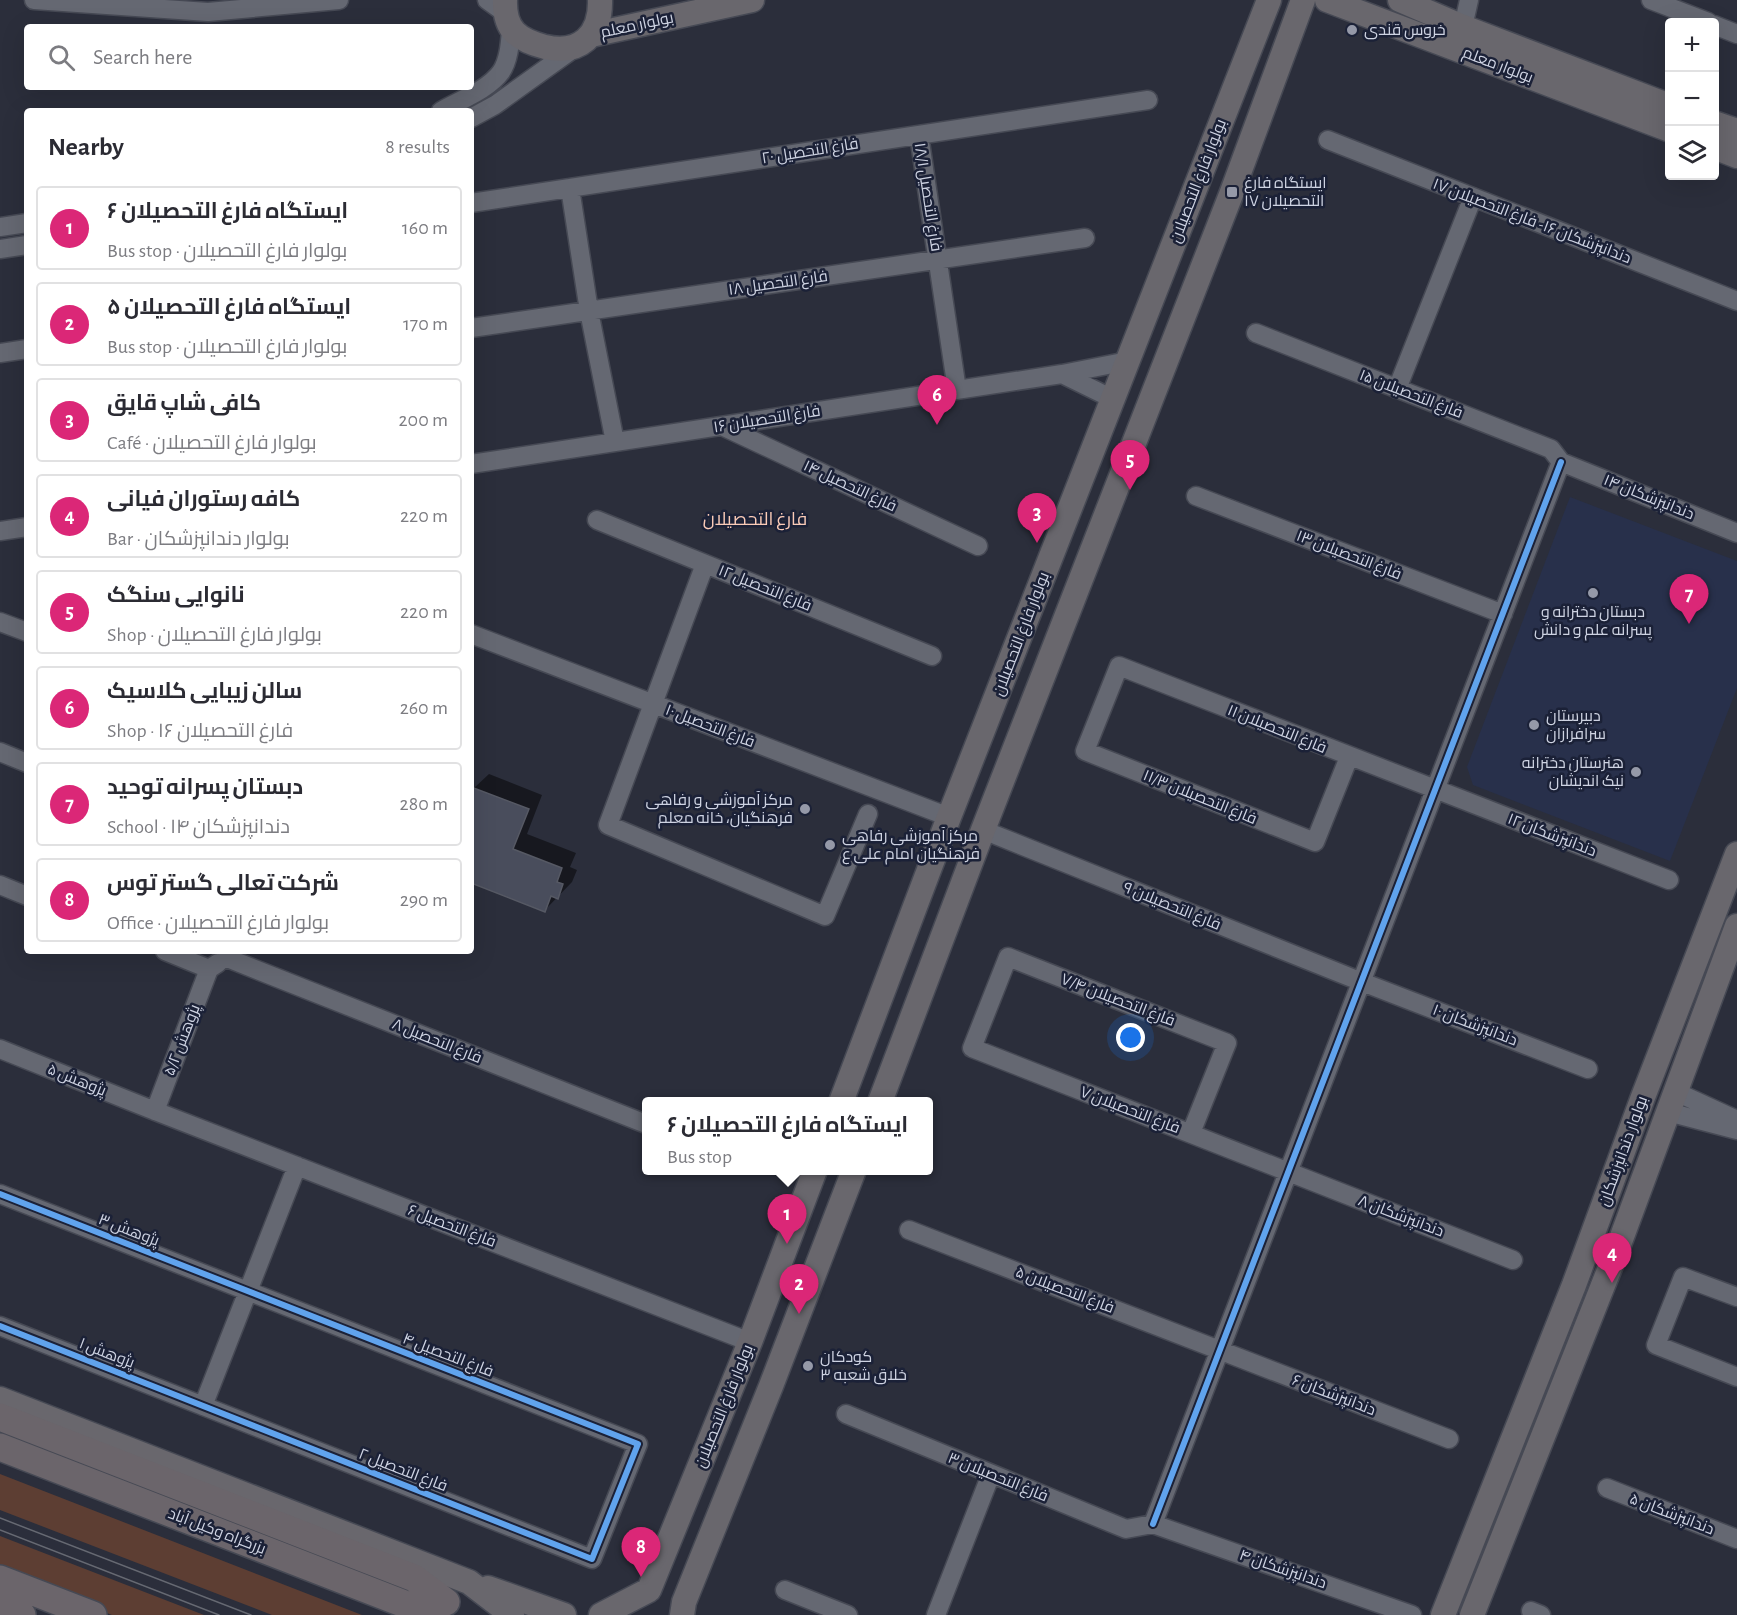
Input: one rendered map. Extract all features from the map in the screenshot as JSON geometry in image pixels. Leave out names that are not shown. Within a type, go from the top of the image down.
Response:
[{"type":"highway","points":[[0,1417],[414,1578],[440,1608]]},
{"type":"highway","name":"بزرگراه وکیل آباد","points":[[0,1448],[440,1608]]},
{"type":"highway","points":[[0,1579],[93,1615]]},
{"type":"highway","points":[[0,1606],[22,1615]]},
{"type":"main road","points":[[584,41],[599,20],[600,0]]},
{"type":"main road","name":"بولوار معلم","points":[[502,11],[524,42],[560,51],[584,41],[752,0]]},
{"type":"main road","name":"بولوار فارغ التحصیلان","points":[[843,1097],[949,817],[1269,0]]},
{"type":"main road","points":[[882,1097],[1232,192],[1303,0]]},
{"type":"main road","name":"بولوار معلم","points":[[1327,0],[1665,128]]},
{"type":"main road","name":"بولوار معلم","points":[[1400,0],[1463,27],[1665,104]]},
{"type":"main road","points":[[1719,125],[1737,131]]},
{"type":"main road","points":[[1719,149],[1737,156]]},
{"type":"main road","points":[[949,817],[983,830]]},
{"type":"main road","name":"بولوار دندانپزشکان","points":[[1443,1615],[1574,1285],[1643,1097],[1737,854]]},
{"type":"main road","name":"بولوار دندانپزشکان","points":[[1472,1615],[1617,1250],[1737,926]]},
{"type":"main road","points":[[1643,1097],[1671,1101]]},
{"type":"main road","name":"بولوار فارغ التحصیلان","points":[[649,1590],[750,1342],[813,1175]]},
{"type":"main road","points":[[601,1615],[649,1590],[655,1600],[664,1605],[683,1609],[852,1175]]},
{"type":"main road","points":[[0,1399],[469,1582],[564,1615]]},
{"type":"main road","points":[[469,1582],[512,1615]]},
{"type":"street","points":[[34,0],[208,12],[339,0]]},
{"type":"street","points":[[1463,27],[1469,0]]},
{"type":"street","points":[[1652,0],[1698,18]]},
{"type":"street","points":[[446,108],[484,87],[502,71],[509,52],[502,11]]},
{"type":"street","points":[[1719,27],[1737,34]]},
{"type":"street","points":[[474,116],[495,105],[584,41]]},
{"type":"street","name":"فارغ التحصیل ۲۰","points":[[474,203],[1148,100]]},
{"type":"street","name":"فارغ التحصیل ۱۸/۱","points":[[919,135],[957,390]]},
{"type":"street","name":"دندانپزشکان ۱۶- فارغ التحصیلان ۱۷","points":[[1328,140],[1737,301]]},
{"type":"street","points":[[570,188],[615,442]]},
{"type":"street","points":[[1397,389],[1473,197]]},
{"type":"street","points":[[0,227],[24,223]]},
{"type":"street","name":"فارغ التحصیل ۱۸","points":[[474,328],[1085,238]]},
{"type":"street","points":[[0,249],[24,245]]},
{"type":"street","name":"فارغ التحصیلان ۱۵","points":[[1256,333],[1551,449],[1561,462]]},
{"type":"street","points":[[0,353],[24,349]]},
{"type":"street","name":"فارغ التحصیلان ۱۶","points":[[474,464],[1062,374],[1128,361]]},
{"type":"street","points":[[1062,374],[1113,399]]},
{"type":"street","name":"فارغ التحصیل ۱۴","points":[[721,426],[978,546]]},
{"type":"street","points":[[1153,1524],[1561,462]]},
{"type":"street","name":"دندانپزشکان ۱۴","points":[[1561,462],[1737,533]]},
{"type":"street","name":"فارغ التحصیلان ۱۳","points":[[1196,496],[1503,614]]},
{"type":"street","name":"فارغ التحصیل ۱۲","points":[[597,520],[932,656]]},
{"type":"street","points":[[0,531],[24,527]]},
{"type":"street","points":[[705,564],[608,825],[825,916],[868,813]]},
{"type":"street","points":[[0,622],[24,631]]},
{"type":"street","name":"فارغ التحصیل ۱۰","points":[[474,635],[949,817]]},
{"type":"street","name":"فارغ التحصیلان ۱۱","points":[[1085,751],[1119,666],[1435,791]]},
{"type":"street","name":"فارغ التحصیلان ۱۱/۳","points":[[1085,751],[1315,842],[1349,757]]},
{"type":"street","points":[[0,752],[24,762]]},
{"type":"street","name":"دندانپزشکان ۱۲","points":[[1435,791],[1669,880]]},
{"type":"street","name":"فارغ التحصیلان ۹","points":[[983,830],[1362,982]]},
{"type":"street","points":[[0,885],[24,895]]},
{"type":"street","points":[[172,954],[209,969],[228,954]]},
{"type":"street","name":"فارغ التحصیل ۸","points":[[228,954],[642,1122]]},
{"type":"street","name":"فارغ التحصیلان ۷/۴","points":[[972,1048],[1008,957],[1227,1043],[1191,1133]]},
{"type":"street","name":"پژوهش ۵/۲","points":[[155,1111],[209,969]]},
{"type":"street","name":"دندانپزشکان ۱۰","points":[[1362,982],[1588,1069]]},
{"type":"street","name":"فارغ التحصیلان ۷","points":[[972,1048],[1289,1172]]},
{"type":"street","name":"پژوهش ۵","points":[[0,1049],[155,1111]]},
{"type":"street","points":[[1671,1101],[1737,1120]]},
{"type":"street","points":[[1671,1101],[1737,1130]]},
{"type":"street","name":"فارغ التحصیل ۶","points":[[155,1111],[750,1342]]},
{"type":"street","points":[[204,1406],[297,1166]]},
{"type":"street","name":"دندانپزشکان ۸","points":[[1289,1172],[1514,1260]]},
{"type":"street","name":"پژوهش ۳","points":[[0,1194],[248,1291]]},
{"type":"street","name":"فارغ التحصیلان ۵","points":[[909,1230],[1220,1350]]},
{"type":"street","points":[[1737,1297],[1683,1276],[1656,1345],[1737,1377]]},
{"type":"street","name":"فارغ التحصیل ۴","points":[[248,1291],[638,1444],[592,1559]]},
{"type":"street","name":"پژوهش ۱","points":[[0,1326],[204,1406]]},
{"type":"street","name":"دندانپزشکان ۶","points":[[1220,1350],[1449,1439]]},
{"type":"street","name":"فارغ التحصیل ۲","points":[[204,1406],[592,1559]]},
{"type":"street","name":"فارغ التحصیلان ۳","points":[[846,1414],[1126,1529],[1153,1524]]},
{"type":"street","points":[[936,1615],[991,1474]]},
{"type":"street","name":"دندانپزشکان ۵","points":[[1607,1488],[1737,1539]]},
{"type":"street","name":"دندانپزشکان ۴","points":[[1153,1524],[1413,1615]]},
{"type":"street","points":[[785,1590],[848,1615]]},
{"type":"shaded area","points":[[1570,497],[1737,561],[1737,688],[1670,861],[1473,785],[1467,767]]},
{"type":"shaded area","points":[[0,1474],[362,1615],[272,1615],[0,1510]]},
{"type":"shaded area","points":[[0,1536],[204,1615],[112,1615],[0,1572]]},
{"type":"building","points":[[474,788],[529,809],[513,849],[562,868],[557,882],[563,884],[558,899],[551,896],[545,912],[474,884]]},
{"type":"tram line","points":[[0,1518],[251,1615]]},
{"type":"tram line","points":[[0,1530],[219,1615]]},
{"type":"cycle path","points":[[1153,1524],[1561,462]]},
{"type":"cycle path","points":[[0,1194],[638,1444],[592,1559],[0,1326]]},
{"type":"place","name":"خروس قندی","points":[[1352,30]]},
{"type":"place","name":"ایستگاه فارغ التحصیلان ۱۷","points":[[1232,192]]},
{"type":"place","name":"سالن زیبایی کلاسیک","points":[[937,425]]},
{"type":"place","name":"نانوایی سنگک","points":[[1130,490]]},
{"type":"place","name":"کافی شاپ قایق","points":[[1037,543]]},
{"type":"place","name":"دبستان دخترانه و پسرانه علم و دانش","points":[[1593,593]]},
{"type":"place","name":"دبستان پسرانه توحید","points":[[1689,624]]},
{"type":"place","name":"دبیرستان سرافرازان","points":[[1534,725]]},
{"type":"place","name":"هنرستان دخترانه نیک اندیشان","points":[[1636,772]]},
{"type":"place","name":"مرکز آموزشی و رفاهی فرهنگیان، خانه معلم","points":[[805,809]]},
{"type":"place","name":"مرکز آموزشی رفاهی فرهنگیان امام علی ع","points":[[830,845]]},
{"type":"place","name":"ایستگاه فارغ التحصیلان ۶","points":[[787,1244]]},
{"type":"place","name":"کافه رستوران فیانی","points":[[1612,1283]]},
{"type":"place","name":"ایستگاه فارغ التحصیلان ۵","points":[[799,1314]]},
{"type":"place","name":"کودکان خلاق شعبه ۳","points":[[808,1366]]},
{"type":"place","name":"شرکت تعالی گستر توس","points":[[641,1577]]},
{"type":"district","name":"فارغ التحصیلان","points":[[755,520]]}]
